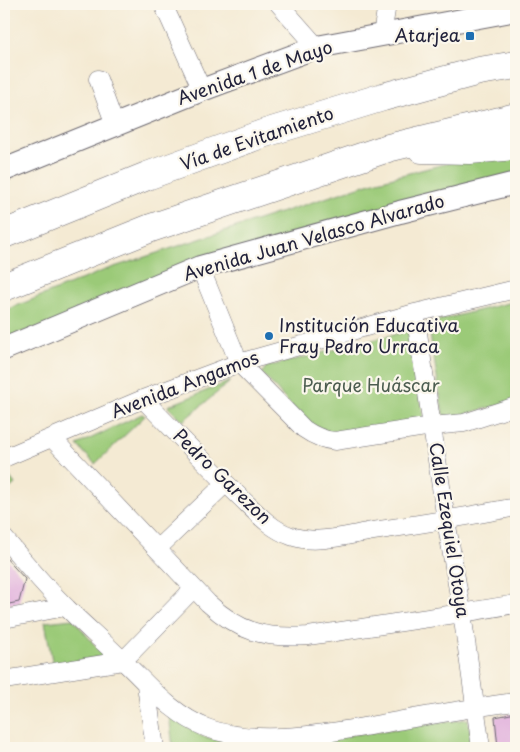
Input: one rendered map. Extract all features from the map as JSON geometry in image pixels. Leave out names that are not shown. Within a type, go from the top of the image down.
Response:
[{"type":"highway","name":"Vía de Evitamiento","points":[[4,234],[146,176],[262,134],[383,97],[479,71],[516,65]]},
{"type":"highway","points":[[4,286],[151,228],[388,148],[516,117]]},
{"type":"highway","points":[[388,148],[470,150],[516,146]]},
{"type":"street","points":[[163,4],[202,90]]},
{"type":"street","points":[[278,4],[317,47]]},
{"type":"street","points":[[382,35],[387,4]]},
{"type":"street","name":"Avenida 1 de Mayo","points":[[4,170],[202,90],[317,47],[516,10]]},
{"type":"street","points":[[98,79],[115,125]]},
{"type":"street","name":"Avenida Juan Velasco Alvarado","points":[[4,349],[200,267],[400,212],[516,183]]},
{"type":"street","points":[[200,267],[239,363],[304,429],[320,438],[335,441],[464,423],[516,406]]},
{"type":"street","name":"Avenida Angamos","points":[[4,458],[143,399],[239,363],[415,313],[516,289]]},
{"type":"street","name":"Calle Ezequiel Otoya","points":[[415,313],[481,748]]},
{"type":"street","name":"Pedro Garezon","points":[[143,399],[264,520],[282,532],[300,539],[322,539],[516,507]]},
{"type":"street","points":[[52,438],[219,613],[231,622],[252,631],[274,636],[308,636],[516,604]]},
{"type":"street","points":[[157,548],[226,483]]},
{"type":"street","points":[[4,538],[65,607],[123,661],[157,696],[180,714],[207,728],[224,733],[275,737],[344,730],[516,702]]},
{"type":"street","points":[[4,680],[123,661],[194,588]]},
{"type":"street","points":[[4,619],[65,607]]},
{"type":"street","points":[[146,685],[155,748]]},
{"type":"green space","points":[[516,151],[516,176],[4,338],[4,311],[105,270],[374,182],[460,160]]},
{"type":"green space","points":[[516,301],[516,401],[449,418],[443,414],[429,328],[432,322]]},
{"type":"green space","name":"Parque Huáscar","points":[[408,331],[425,423],[335,436],[322,433],[300,416],[262,373],[266,367]]},
{"type":"green space","points":[[231,381],[183,421],[168,406]]},
{"type":"green space","points":[[142,414],[145,416],[95,464],[77,445]]},
{"type":"green space","points":[[9,476],[15,484],[4,493],[4,478]]},
{"type":"green space","points":[[73,619],[104,656],[53,666],[45,622]]},
{"type":"green space","points":[[169,714],[201,736],[254,748],[173,748]]},
{"type":"green space","points":[[468,719],[473,748],[255,748]]},
{"type":"building","points":[[4,556],[25,579],[19,602],[4,605]]},
{"type":"building","points":[[516,713],[516,748],[498,748],[495,717]]},
{"type":"place","name":"Atarjea","points":[[470,36]]},
{"type":"place","name":"Institución Educativa Fray Pedro Urraca","points":[[269,336]]}]
